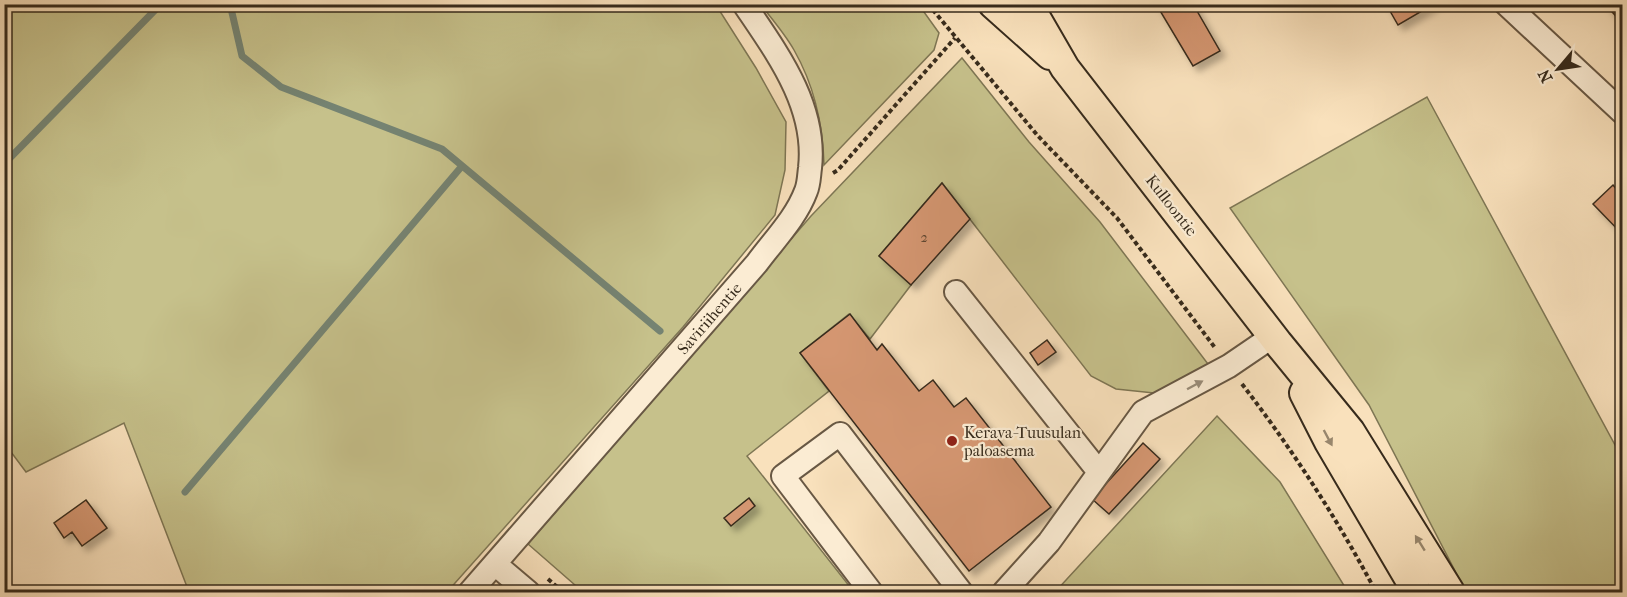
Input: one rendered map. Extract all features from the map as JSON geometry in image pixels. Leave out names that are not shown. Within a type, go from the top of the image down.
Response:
[{"type":"main road","name":"Kulloontie","points":[[993,4],[1065,68]]},
{"type":"main road","name":"Kulloontie","points":[[1028,4],[1065,68],[1276,340],[1350,431],[1450,592]]},
{"type":"main road","name":"Kulloontie","points":[[1276,340],[1329,442],[1417,592]]},
{"type":"street","name":"Saviriihentie","points":[[470,592],[757,263],[793,217],[807,189],[811,154],[807,117],[779,56],[744,4]]},
{"type":"street","points":[[1506,4],[1623,112]]},
{"type":"street","points":[[956,292],[1099,472]]},
{"type":"street","points":[[1004,592],[1049,542],[1143,412],[1276,340]]},
{"type":"street","points":[[871,592],[783,476],[840,434],[961,592]]},
{"type":"street","points":[[495,564],[528,592]]},
{"type":"path","points":[[928,4],[1038,136],[1117,218],[1265,414],[1336,522],[1376,592]]},
{"type":"path","points":[[807,189],[838,170],[955,38]]},
{"type":"shaded area","points":[[5,4],[716,5],[756,68],[786,122],[785,170],[775,215],[683,327],[447,592],[189,592],[124,423],[26,472],[5,444]]},
{"type":"shaded area","points":[[761,5],[919,5],[939,33],[934,50],[824,165],[822,135],[807,77],[790,44]]},
{"type":"shaded area","points":[[962,58],[1029,142],[1100,222],[1208,364],[1154,393],[1116,389],[1091,376],[942,183],[879,256],[911,285],[870,339],[849,314],[800,353],[829,391],[747,456],[854,592],[583,592],[528,544],[811,216]]},
{"type":"shaded area","points":[[1427,97],[1622,458],[1622,592],[1466,592],[1369,405],[1230,208]]},
{"type":"shaded area","points":[[1217,416],[1280,482],[1348,592],[1055,592]]},
{"type":"building","points":[[1156,4],[1193,4],[1220,51],[1193,66]]},
{"type":"building","points":[[1386,4],[1434,4],[1398,25]]},
{"type":"building","points":[[1605,4],[1622,4],[1622,23]]},
{"type":"building","points":[[942,183],[970,219],[911,285],[879,256]]},
{"type":"building","points":[[1613,185],[1622,196],[1622,234],[1593,204]]},
{"type":"building","points":[[850,314],[877,350],[882,344],[919,391],[933,380],[954,407],[966,398],[1051,507],[969,571],[800,353]]},
{"type":"building","points":[[1047,340],[1056,352],[1038,365],[1030,353]]},
{"type":"building","points":[[1143,443],[1160,459],[1109,514],[1092,499]]},
{"type":"building","points":[[749,498],[755,506],[731,526],[724,518]]},
{"type":"building","points":[[86,500],[107,528],[82,546],[72,532],[64,538],[54,523]]},
{"type":"waterway","points":[[4,164],[161,4]]},
{"type":"waterway","points":[[230,4],[242,56],[281,87],[442,149],[660,331]]},
{"type":"waterway","points":[[185,492],[462,166]]},
{"type":"place","name":"Kerava-Tuusulan paloasema","points":[[952,441]]}]
